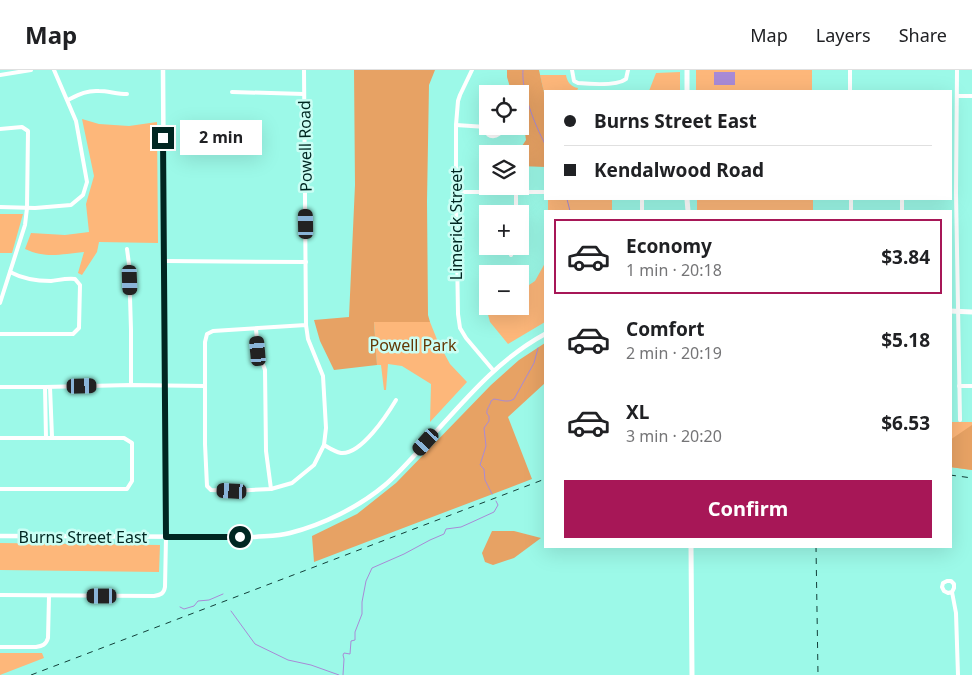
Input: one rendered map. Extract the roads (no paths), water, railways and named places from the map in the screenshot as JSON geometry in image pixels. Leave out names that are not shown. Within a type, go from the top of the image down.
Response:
[{"type":"main road","points":[[687,70],[687,90]]},
{"type":"main road","points":[[952,312],[972,312]]},
{"type":"main road","points":[[692,548],[692,675]]},
{"type":"street","points":[[0,75],[31,70]]},
{"type":"street","points":[[0,207],[27,208],[71,205],[83,194],[87,182],[76,121],[54,70]]},
{"type":"street","points":[[0,595],[154,596],[161,594],[164,590],[166,385],[163,70]]},
{"type":"street","name":"Powell Road","points":[[205,386],[207,486],[210,490],[271,489],[292,483],[314,465],[324,445],[326,428],[323,376],[308,339],[306,325],[304,70]]},
{"type":"street","name":"Limerick Street","points":[[472,70],[458,101],[456,125],[457,300],[460,328],[493,370]]},
{"type":"street","points":[[572,70],[574,81],[578,83],[622,83],[626,79],[628,70]]},
{"type":"street","points":[[850,70],[850,90]]},
{"type":"street","points":[[957,70],[956,193],[960,420]]},
{"type":"street","points":[[68,100],[82,93],[98,90],[127,94]]},
{"type":"street","points":[[232,92],[304,94]]},
{"type":"street","points":[[957,96],[972,96]]},
{"type":"street","points":[[456,125],[479,126]]},
{"type":"street","points":[[0,130],[22,126],[28,131],[25,225],[0,304]]},
{"type":"street","points":[[456,192],[479,192]]},
{"type":"street","points":[[529,192],[544,192]]},
{"type":"street","points":[[127,249],[131,330],[131,385]]},
{"type":"street","points":[[165,261],[306,262]]},
{"type":"street","points":[[0,334],[73,334],[79,328],[80,285],[75,279],[34,280],[17,276],[10,272]]},
{"type":"street","points":[[0,386],[205,386],[205,342],[207,334],[213,331],[306,325]]},
{"type":"street","points":[[256,329],[258,351],[265,370],[266,451],[271,489]]},
{"type":"street","name":"Burns Street East","points":[[0,536],[255,537],[288,534],[320,523],[356,506],[398,473],[493,370],[516,352],[544,335]]},
{"type":"street","points":[[959,386],[972,386]]},
{"type":"street","points":[[47,387],[52,437]]},
{"type":"street","points":[[46,438],[47,387]]},
{"type":"street","points":[[324,445],[342,454],[359,447],[383,421],[396,400]]},
{"type":"street","points":[[0,438],[124,438],[132,443],[132,481],[127,489],[0,489]]},
{"type":"street","points":[[952,592],[956,613],[958,675]]},
{"type":"street","points":[[0,647],[36,647],[46,643],[48,638],[49,596]]},
{"type":"waterway","points":[[523,70],[526,98],[544,142]]},
{"type":"waterway","points":[[567,200],[570,210]]},
{"type":"waterway","points":[[492,494],[485,480],[484,469],[480,465],[486,446],[484,428],[489,421],[487,411],[491,401],[494,399],[507,401],[514,399],[534,363],[538,348]]},
{"type":"waterway","points":[[343,675],[343,655],[344,653],[350,654],[351,641],[355,640],[355,632],[362,614],[366,581],[372,568],[444,534],[446,529],[461,527],[494,512],[498,505],[496,501]]},
{"type":"waterway","points":[[180,607],[184,609],[194,606],[198,601],[209,600],[223,594]]},
{"type":"waterway","points":[[231,611],[255,644],[288,660],[311,665],[339,675]]},
{"type":"railway","points":[[952,475],[972,478]]},
{"type":"railway","points":[[31,675],[544,479]]},
{"type":"railway","points":[[816,548],[818,675]]},
{"type":"park label","name":"Powell Park","points":[[413,345]]}]
